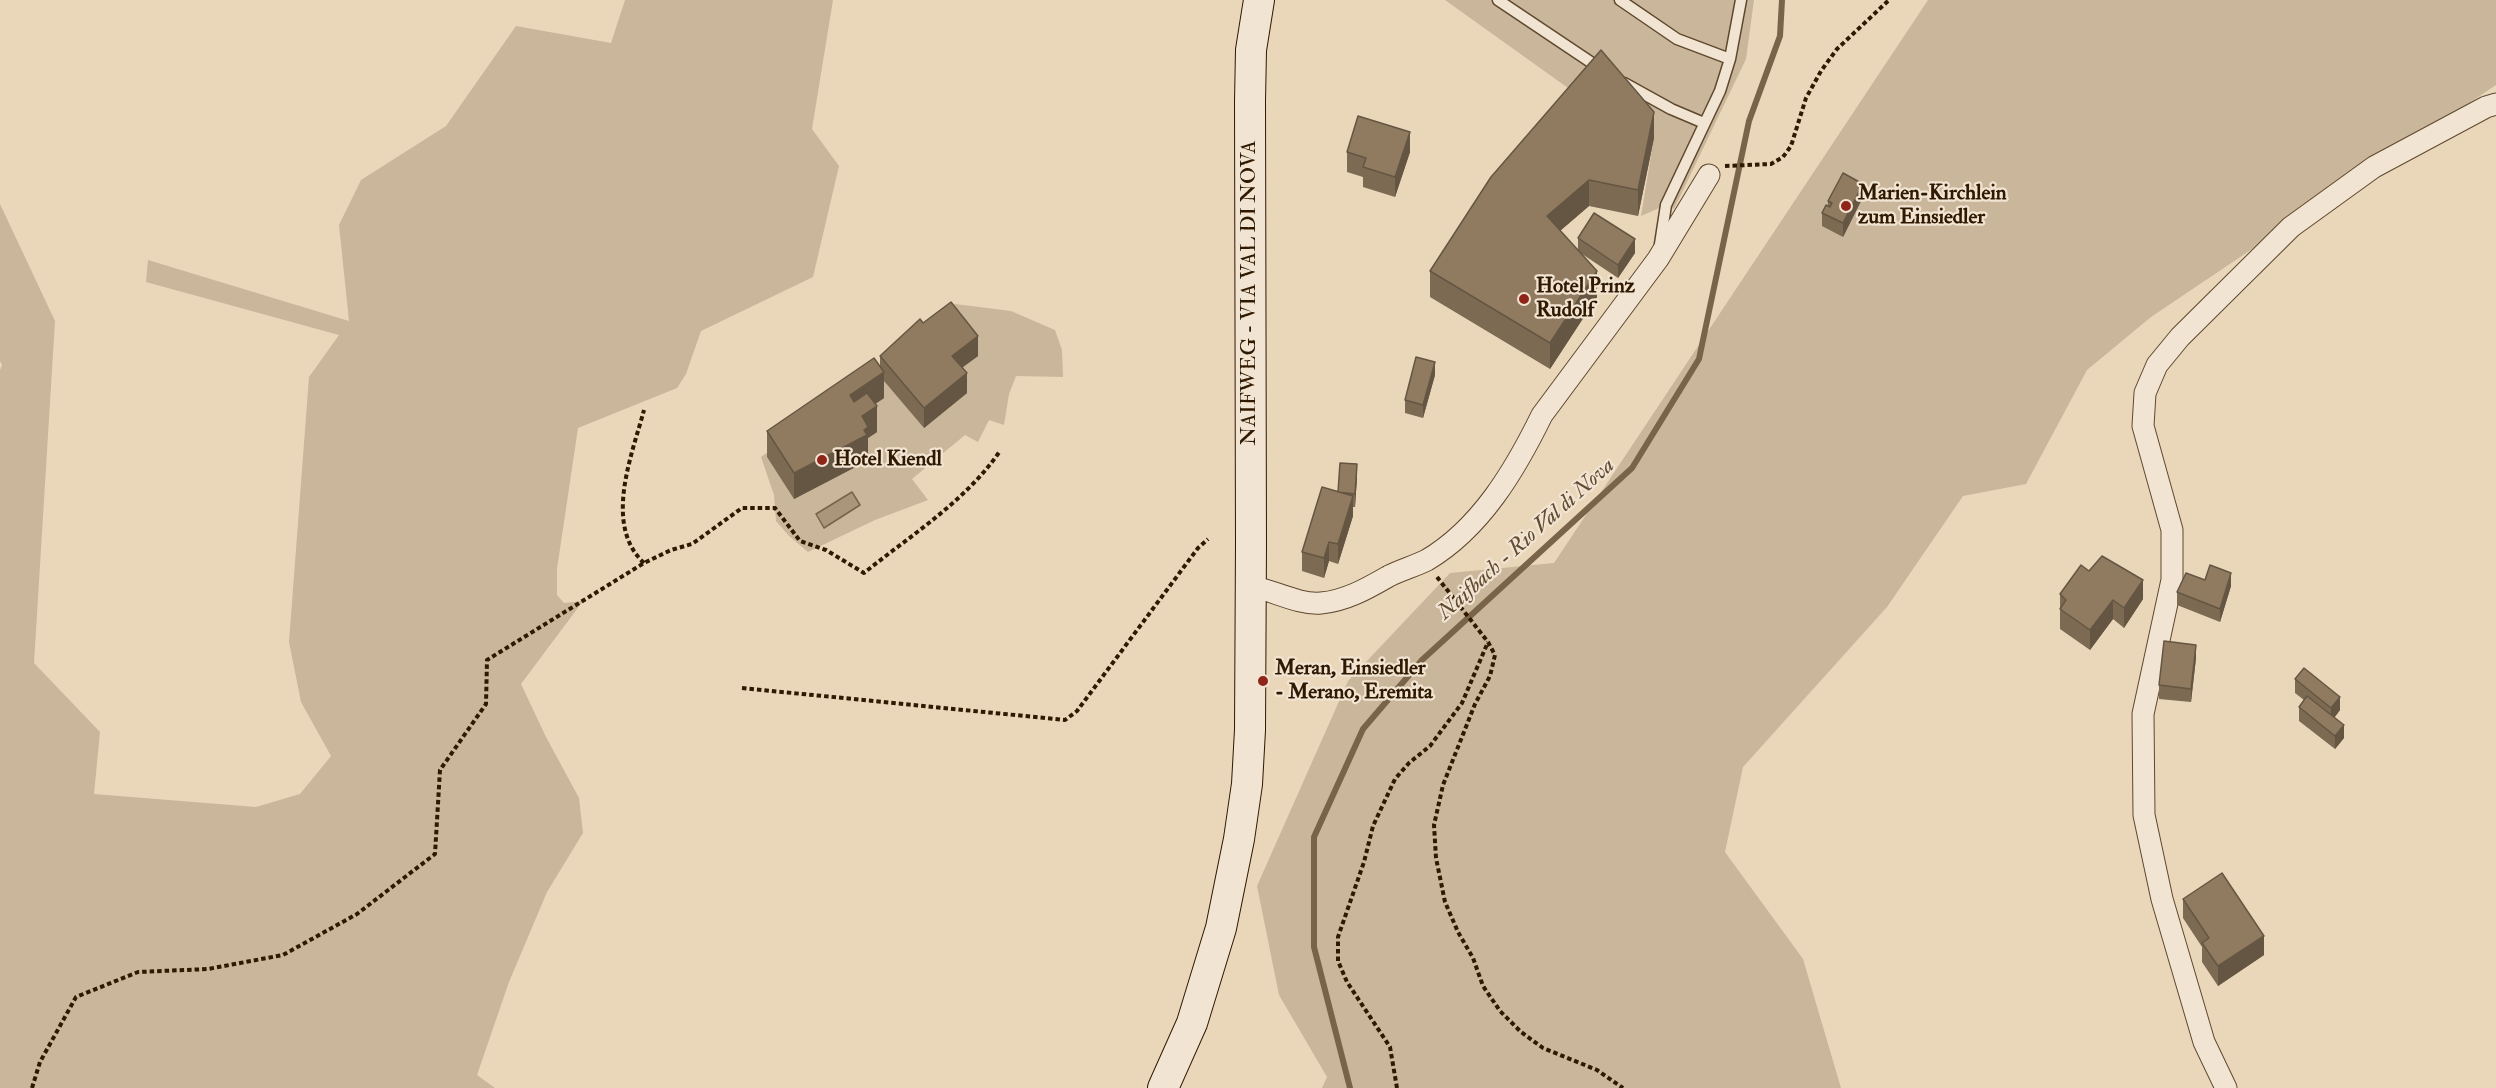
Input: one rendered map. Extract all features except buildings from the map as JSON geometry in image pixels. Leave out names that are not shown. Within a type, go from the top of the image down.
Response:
[{"type":"main road","name":"NAIFWEG - VIA VAL DI NOVA","points":[[1163,1088],[1192,1023],[1221,928],[1239,839],[1247,784],[1250,730],[1250,101],[1251,50],[1259,0]]},
{"type":"street","points":[[2226,1088],[2204,1042],[2162,899],[2144,815],[2144,714],[2172,580],[2172,530],[2143,426],[2145,393],[2157,365],[2180,337],[2291,227],[2374,167],[2486,107],[2496,104]]},
{"type":"street","points":[[1250,586],[1319,604],[1335,601],[1358,593],[1426,560],[1465,531],[1493,499],[1542,415],[1658,259],[1717,170]]},
{"type":"lane","points":[[1498,0],[1608,73]]},
{"type":"lane","points":[[1620,0],[1669,35],[1692,46],[1730,59]]},
{"type":"lane","points":[[1658,259],[1666,205],[1720,91],[1730,59],[1741,0]]},
{"type":"lane","points":[[1617,80],[1671,109],[1704,123]]},
{"type":"path","points":[[1717,170],[1771,164],[1784,157],[1791,146],[1806,98],[1821,70],[1836,49],[1889,0]]},
{"type":"path","points":[[644,410],[623,489],[624,526],[634,553],[644,563]]},
{"type":"path","points":[[32,1088],[40,1062],[76,997],[138,972],[208,969],[283,955],[357,914],[435,854],[440,770],[486,704],[487,660],[644,563],[671,550],[692,544],[742,507],[775,508],[800,541],[826,550],[864,573],[960,496],[987,469],[1000,451]]},
{"type":"path","points":[[742,688],[1065,720],[1077,711],[1198,548],[1208,539]]},
{"type":"path","points":[[1445,590],[1488,642],[1495,655],[1490,676],[1475,704],[1443,785],[1434,825],[1436,858],[1445,902],[1473,958],[1483,986],[1500,1011],[1521,1032],[1543,1048],[1597,1070],[1623,1088]]},
{"type":"path","points":[[1397,1088],[1390,1047],[1347,982],[1338,961],[1338,937],[1364,862],[1373,826],[1395,779],[1409,763],[1430,746],[1462,703],[1488,642]]},
{"type":"shaded area","points":[[625,0],[833,0],[812,129],[839,166],[813,277],[701,331],[686,374],[677,388],[578,428],[557,569],[557,595],[564,603],[583,601],[521,684],[579,798],[583,833],[547,892],[509,982],[477,1075],[495,1088],[0,1088],[0,370],[2,365],[0,361],[0,204],[55,321],[34,663],[100,732],[94,794],[256,807],[300,794],[331,756],[301,702],[289,642],[309,377],[339,335],[146,282],[148,260],[349,321],[339,225],[361,180],[446,126],[516,26],[611,43]]},
{"type":"shaded area","points":[[1445,0],[1754,0],[1746,59],[1674,209],[1666,205],[1641,216],[1654,137],[1582,98]]},
{"type":"shaded area","points":[[1928,0],[2496,0],[2496,85],[2151,317],[2087,370],[2026,484],[1963,496],[1887,607],[1743,767],[1725,852],[1803,959],[1841,1088],[1322,1088],[1327,1077],[1279,995],[1257,886],[1348,681],[1450,573],[1554,563]]},
{"type":"shaded area","points":[[955,304],[1011,311],[1055,330],[1062,350],[1063,377],[1016,376],[1009,394],[1004,425],[989,420],[978,442],[965,435],[912,479],[928,500],[875,520],[808,552],[776,521],[774,495],[761,457],[872,376]]},
{"type":"shaded area","points":[[852,492],[860,505],[824,528],[816,514]]},
{"type":"waterway","name":"Naifbach - Rio Val di Nova","points":[[1350,1088],[1314,947],[1314,837],[1363,729],[1422,660],[1632,468],[1699,359],[1749,121],[1780,36],[1782,0]]},
{"type":"place","name":"Marien-Kirchlein zum Einsiedler","points":[[1846,206]]},
{"type":"place","name":"Hotel Prinz Rudolf","points":[[1524,299]]},
{"type":"place","name":"Hotel Kiendl","points":[[822,460]]},
{"type":"place","name":"Meran, Einsiedler - Merano, Eremita","points":[[1263,681]]}]
